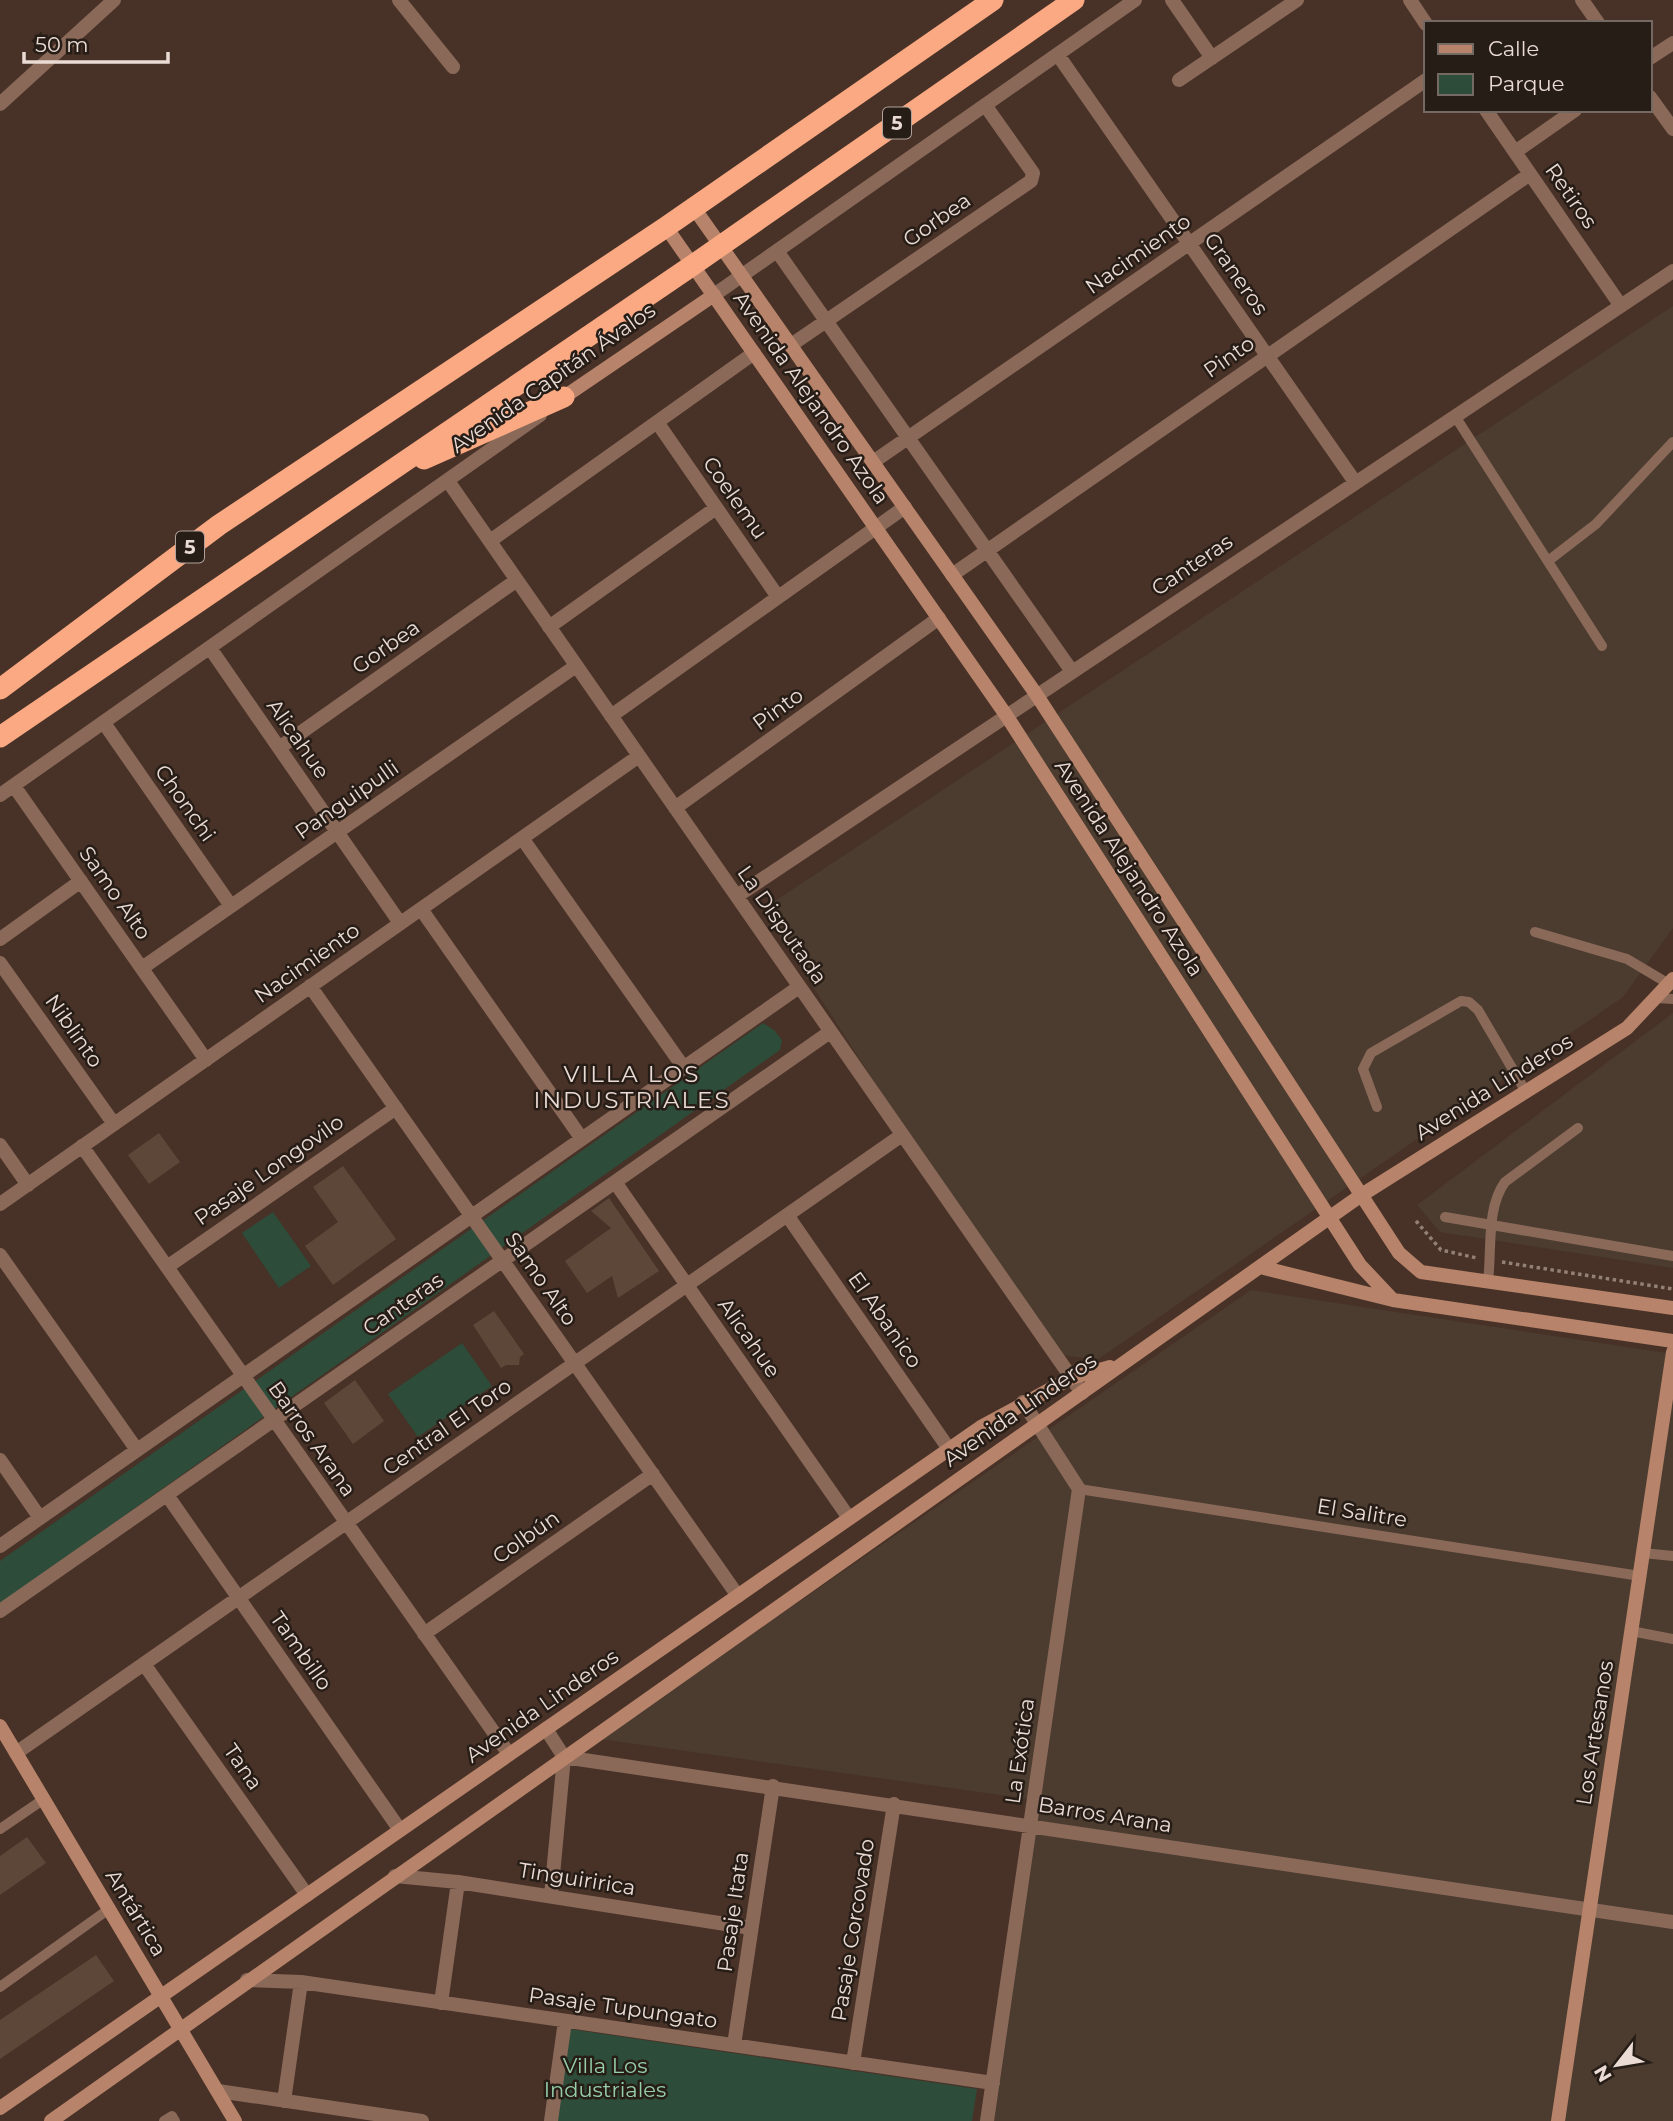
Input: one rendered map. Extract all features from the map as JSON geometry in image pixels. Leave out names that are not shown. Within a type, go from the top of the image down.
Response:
[{"type":"highway","name":"5","points":[[0,689],[219,525],[666,227],[993,0]]},
{"type":"highway","name":"Avenida Capitán Ávalos","points":[[0,737],[721,246],[1074,0]]},
{"type":"highway","points":[[377,479],[564,397]]},
{"type":"street","points":[[399,0],[453,67]]},
{"type":"street","name":"Avenida Capitán Ávalos","points":[[0,795],[564,397],[778,251],[1135,0]]},
{"type":"street","points":[[1172,0],[1212,58]]},
{"type":"street","points":[[1179,80],[1297,0]]},
{"type":"street","points":[[1410,0],[1424,21]]},
{"type":"street","points":[[1582,0],[1597,21]]},
{"type":"street","points":[[0,104],[104,3]]},
{"type":"street","points":[[1652,57],[1673,43]]},
{"type":"street","name":"Graneros","points":[[1058,54],[1355,482]]},
{"type":"street","name":"Nacimiento","points":[[873,462],[1424,81]]},
{"type":"street","points":[[1652,100],[1673,129]]},
{"type":"street","name":"Gorbea","points":[[791,345],[1031,181],[1033,173],[985,105]]},
{"type":"street","name":"Retiros","points":[[1487,112],[1621,306]]},
{"type":"street","points":[[1515,152],[1572,112]]},
{"type":"street","name":"Pinto","points":[[952,575],[1530,174]]},
{"type":"street","name":"Avenida Alejandro Azola","points":[[694,208],[1036,694],[1399,1253],[1421,1272],[1673,1308]]},
{"type":"street","name":"Avenida Alejandro Azola","points":[[666,227],[1006,715],[1360,1265],[1392,1300]]},
{"type":"street","points":[[778,251],[1072,670]]},
{"type":"street","name":"Canteras","points":[[737,896],[1673,271]]},
{"type":"street","points":[[489,541],[754,353]]},
{"type":"street","name":"Coelemu","points":[[657,422],[778,597]]},
{"type":"street","name":"La Disputada","points":[[448,481],[1082,1393]]},
{"type":"street","points":[[611,716],[905,507]]},
{"type":"street","points":[[550,628],[716,508]]},
{"type":"street","name":"Gorbea","points":[[279,748],[517,580]]},
{"type":"street","name":"Pinto","points":[[675,808],[939,618]]},
{"type":"street","name":"Alicahue","points":[[209,649],[400,923]]},
{"type":"street","name":"Panguipulli","points":[[142,968],[576,666]]},
{"type":"street","name":"Chonchi","points":[[104,723],[231,906]]},
{"type":"street","name":"Nacimiento","points":[[0,1204],[639,756]]},
{"type":"street","name":"Samo Alto","points":[[14,786],[206,1060]]},
{"type":"street","points":[[522,838],[684,1068]]},
{"type":"street","points":[[0,939],[81,881]]},
{"type":"street","points":[[421,909],[582,1139]]},
{"type":"street","name":"Niblinto","points":[[0,963],[114,1124]]},
{"type":"street","name":"Avenida Linderos","points":[[51,2121],[1360,1196],[1627,1028],[1671,982]]},
{"type":"street","name":"Samo Alto","points":[[310,986],[737,1596]]},
{"type":"street","name":"Canteras","points":[[0,1546],[799,987]]},
{"type":"street","name":"Canteras","points":[[0,1611],[831,1032]]},
{"type":"street","name":"Pasaje Longovilo","points":[[167,1267],[396,1108]]},
{"type":"street","name":"Central El Toro","points":[[16,1753],[902,1135]]},
{"type":"street","points":[[0,1145],[28,1185]]},
{"type":"street","name":"Barros Arana","points":[[82,1146],[509,1754]]},
{"type":"street","name":"Alicahue","points":[[615,1182],[849,1518]]},
{"type":"street","name":"El Abanico","points":[[787,1215],[949,1449]]},
{"type":"street","points":[[0,1255],[137,1450]]},
{"type":"street","points":[[1260,1267],[1392,1300],[1673,1341]]},
{"type":"street","name":"Los Artesanos","points":[[1558,2121],[1673,1352]]},
{"type":"street","name":"Avenida Linderos","points":[[0,2108],[949,1449],[1023,1402],[1071,1378],[1122,1364]]},
{"type":"street","points":[[1023,1402],[1079,1489]]},
{"type":"street","points":[[0,1460],[40,1518]]},
{"type":"street","name":"Colbún","points":[[424,1634],[653,1474]]},
{"type":"street","name":"La Exótica","points":[[987,2121],[1079,1489]]},
{"type":"street","name":"Tambillo","points":[[167,1495],[400,1830]]},
{"type":"street","name":"Tana","points":[[144,1664],[307,1895]]},
{"type":"street","name":"Antártica","points":[[0,1726],[235,2121]]},
{"type":"street","points":[[546,1729],[564,1757],[551,1896]]},
{"type":"street","name":"Barros Arana","points":[[564,1757],[1673,1922]]},
{"type":"street","name":"Pasaje Itata","points":[[734,2045],[773,1786]]},
{"type":"street","name":"Pasaje Corcovado","points":[[853,2063],[894,1804]]},
{"type":"street","name":"Tinguiririca","points":[[395,1876],[458,1882],[751,1928]]},
{"type":"street","points":[[441,2003],[458,1882]]},
{"type":"street","name":"Pasaje Tupungato","points":[[247,1980],[301,1982],[993,2083]]},
{"type":"street","points":[[284,2101],[301,1982]]},
{"type":"street","points":[[551,2121],[565,2021]]},
{"type":"street","points":[[218,2091],[284,2101],[351,2116],[422,2121]]},
{"type":"lane","points":[[1455,416],[1602,646]]},
{"type":"lane","points":[[1548,561],[1596,524],[1673,442]]},
{"type":"lane","points":[[1535,932],[1627,959],[1671,982]]},
{"type":"lane","points":[[1657,998],[1673,999]]},
{"type":"lane","points":[[1377,1107],[1363,1069],[1371,1053],[1461,1001],[1469,1002],[1478,1010],[1526,1092]]},
{"type":"lane","points":[[1489,1281],[1498,1191],[1505,1182],[1578,1128]]},
{"type":"lane","points":[[1445,1217],[1673,1256]]},
{"type":"lane","name":"El Salitre","points":[[1079,1489],[1640,1576]]},
{"type":"lane","points":[[1643,1553],[1673,1556]]},
{"type":"lane","points":[[1631,1631],[1673,1639]]},
{"type":"lane","points":[[0,1829],[44,1799]]},
{"type":"lane","points":[[0,1987],[109,1909]]},
{"type":"lane","points":[[164,2121],[172,2116],[175,2121]]},
{"type":"path","points":[[1416,1221],[1441,1250],[1673,1289]]},
{"type":"shaded area","points":[[1673,306],[1673,928],[1623,997],[1097,1360],[1049,1353],[763,909]]},
{"type":"shaded area","points":[[1673,1013],[1673,1268],[1440,1232],[1417,1205]]},
{"type":"shaded area","points":[[1251,1290],[1673,1354],[1673,2121],[992,2121],[1036,1800],[600,1739]]},
{"type":"green space","points":[[763,1023],[774,1030],[782,1040],[780,1050],[0,1604],[0,1561]]},
{"type":"green space","points":[[273,1212],[311,1266],[279,1288],[242,1233]]},
{"type":"green space","points":[[462,1343],[492,1386],[418,1437],[388,1394]]},
{"type":"green space","name":"Villa Los Industriales","points":[[569,2029],[977,2089],[972,2121],[555,2121]]},
{"type":"building","points":[[159,1133],[180,1162],[149,1184],[128,1155]]},
{"type":"building","points":[[343,1166],[396,1239],[333,1285],[305,1246],[338,1222],[313,1187]]},
{"type":"building","points":[[609,1198],[659,1271],[618,1298],[612,1276],[587,1293],[565,1261],[611,1228],[591,1211]]},
{"type":"building","points":[[494,1311],[524,1354],[520,1357],[519,1365],[506,1365],[501,1368],[473,1325]]},
{"type":"building","points":[[355,1380],[384,1421],[353,1444],[324,1403]]},
{"type":"building","points":[[27,1837],[46,1863],[0,1895],[0,1856]]},
{"type":"building","points":[[96,1955],[114,1981],[0,2059],[0,2020]]},
{"type":"district","name":"VILLA LOS INDUSTRIALES","points":[[632,1087]]}]
